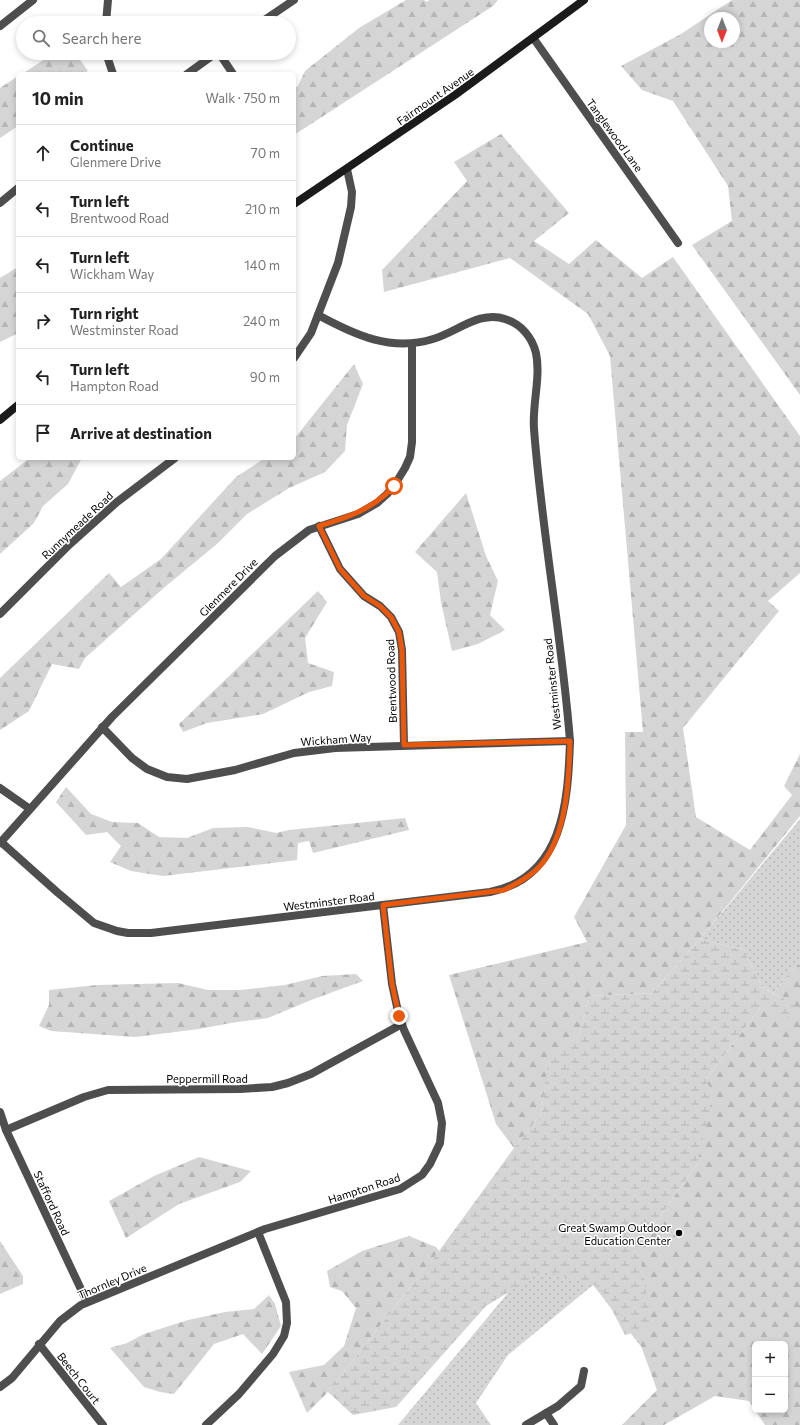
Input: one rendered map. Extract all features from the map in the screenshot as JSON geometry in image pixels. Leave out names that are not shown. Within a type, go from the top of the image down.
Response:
[{"type":"main road","name":"Fairmount Avenue","points":[[296,203],[455,95],[534,39],[584,0]]},
{"type":"main road","points":[[0,420],[16,407]]},
{"type":"street","points":[[0,26],[33,0]]},
{"type":"street","points":[[107,16],[108,0]]},
{"type":"street","points":[[270,16],[294,0]]},
{"type":"street","name":"Tanglewood Lane","points":[[534,39],[678,243]]},
{"type":"street","points":[[108,60],[112,72]]},
{"type":"street","points":[[191,72],[208,60]]},
{"type":"street","points":[[223,60],[232,72]]},
{"type":"street","points":[[296,355],[311,333],[338,263],[351,207],[352,192],[347,169]]},
{"type":"street","points":[[0,204],[16,190]]},
{"type":"street","name":"Westminster Road","points":[[0,843],[84,916],[105,927],[128,933],[151,933],[504,890],[516,884],[538,869],[547,856],[553,844],[564,810],[569,778],[570,741],[534,429],[537,368],[533,344],[523,329],[506,319],[497,317],[481,318],[443,336],[412,344],[388,343],[361,337],[318,315]]},
{"type":"street","name":"Glenmere Drive","points":[[0,843],[102,727],[275,556],[309,530],[358,514],[377,503],[394,486],[410,457],[413,428],[412,344]]},
{"type":"street","name":"Runnymeade Road","points":[[0,614],[69,545],[117,502],[172,460]]},
{"type":"street","name":"Brentwood Road","points":[[319,526],[340,569],[364,596],[380,606],[391,617],[399,632],[402,650],[404,745]]},
{"type":"street","name":"Wickham Way","points":[[102,727],[132,758],[147,769],[167,777],[187,779],[235,770],[300,752],[335,748],[570,741]]},
{"type":"street","points":[[0,788],[30,809]]},
{"type":"street","name":"Hampton Road","points":[[258,1232],[400,1189],[411,1184],[422,1175],[430,1164],[440,1143],[442,1123],[438,1103],[402,1024],[394,991],[383,905]]},
{"type":"street","name":"Peppermill Road","points":[[6,1130],[84,1097],[108,1090],[240,1089],[272,1087],[311,1074],[402,1024]]},
{"type":"street","name":"Stafford Road","points":[[0,1112],[6,1130],[87,1302]]},
{"type":"street","points":[[206,1425],[239,1394],[273,1354],[284,1336],[287,1323],[286,1302],[258,1232]]},
{"type":"street","name":"Thornley Drive","points":[[0,1387],[12,1378],[39,1344],[60,1321],[87,1302],[258,1232]]},
{"type":"street","name":"Beech Court","points":[[39,1344],[102,1425]]},
{"type":"street","points":[[526,1425],[568,1398],[580,1386],[584,1371]]},
{"type":"street","points":[[546,1413],[554,1425]]},
{"type":"green space","points":[[406,0],[424,0],[427,2],[429,0],[498,0],[493,6],[296,134],[296,87],[298,86],[305,71],[359,28]]},
{"type":"green space","points":[[732,0],[800,0],[800,395],[692,245],[732,221],[728,186],[673,101],[642,90],[621,66],[681,34],[704,19],[704,48],[740,48],[740,12],[714,12]]},
{"type":"green space","points":[[43,60],[80,60],[88,71],[86,72],[25,72]]},
{"type":"green space","points":[[16,77],[16,127],[0,138],[0,88]]},
{"type":"green space","points":[[501,134],[569,213],[534,241],[569,264],[596,240],[642,278],[673,257],[800,436],[800,573],[768,601],[779,611],[683,728],[696,817],[750,850],[792,795],[784,786],[800,754],[800,816],[700,939],[652,993],[589,996],[579,1036],[550,1055],[541,1114],[514,1148],[496,1124],[449,975],[587,942],[574,917],[626,825],[625,732],[643,732],[610,356],[588,314],[510,258],[384,292],[382,270],[467,181],[454,162]]},
{"type":"green space","points":[[16,268],[16,334],[0,342],[0,278]]},
{"type":"green space","points":[[354,364],[363,384],[347,425],[345,451],[325,472],[289,488],[247,514],[217,544],[166,586],[85,658],[79,669],[52,664],[29,711],[0,730],[0,678],[109,573],[121,587],[161,559],[236,477],[262,460],[296,460],[296,436]]},
{"type":"green space","points":[[27,460],[81,460],[68,484],[43,506],[34,523],[0,554],[0,481]]},
{"type":"green space","points":[[466,493],[486,556],[498,581],[490,615],[505,630],[478,644],[452,651],[441,602],[437,572],[415,552]]},
{"type":"green space","points":[[318,591],[327,602],[305,638],[308,663],[334,672],[332,686],[309,692],[263,714],[207,723],[183,732],[179,724]]},
{"type":"green space","points":[[66,787],[91,814],[112,822],[138,823],[159,837],[187,838],[213,828],[248,827],[276,833],[289,830],[405,818],[409,830],[313,853],[309,841],[298,843],[297,860],[163,876],[131,871],[110,862],[121,846],[107,832],[86,835],[56,802]]},
{"type":"green space","points":[[800,819],[800,962],[773,993],[763,988],[744,950],[700,939]]},
{"type":"green space","points":[[700,939],[744,950],[763,988],[797,1006],[784,1022],[762,1006],[706,1079],[713,1095],[697,1164],[661,1215],[638,1241],[651,1324],[636,1332],[625,1335],[600,1287],[543,1271],[486,1306],[396,1407],[353,1415],[328,1392],[439,1251],[514,1148],[541,1114],[549,1055],[579,1036],[589,996],[652,993]]},
{"type":"green space","points":[[800,962],[800,1425],[765,1425],[757,1413],[788,1413],[788,1341],[752,1341],[752,1406],[749,1401],[715,1396],[664,1425],[622,1425],[657,1390],[636,1332],[651,1324],[638,1241],[661,1215],[697,1164],[706,1079],[762,1006],[797,1007],[773,993]]},
{"type":"green space","points":[[356,974],[363,981],[268,1018],[135,1037],[51,1031],[39,1026],[49,1005],[49,990],[97,985],[178,983],[208,990],[240,990],[285,985],[322,976]]},
{"type":"green space","points":[[199,1157],[251,1171],[240,1182],[179,1204],[126,1238],[109,1201],[154,1176]]},
{"type":"green space","points":[[601,1181],[782,1341],[752,1341],[752,1346],[675,1390],[593,1285],[508,1355],[476,1403],[491,1425],[398,1425]]},
{"type":"green space","points":[[409,1236],[436,1247],[439,1251],[328,1392],[307,1413],[289,1372],[324,1365],[344,1346],[356,1308],[342,1291],[330,1287],[327,1271],[362,1251]]},
{"type":"green space","points":[[0,1241],[23,1276],[23,1284],[0,1294]]},
{"type":"green space","points":[[269,1295],[275,1304],[281,1326],[262,1354],[243,1334],[214,1344],[174,1394],[160,1392],[144,1387],[110,1348],[127,1343],[144,1334],[188,1320],[225,1312],[254,1309]]},
{"type":"place","name":"Great Swamp Outdoor Education Center","points":[[679,1233]]},
{"type":"route","points":[[394,486],[377,503],[358,514],[319,526],[331,554],[340,569],[364,596],[386,611],[396,624],[401,640],[402,650],[404,745],[570,741],[569,778],[564,810],[553,844],[538,869],[526,878],[504,890],[436,900],[383,905],[392,984],[399,1016]]}]
